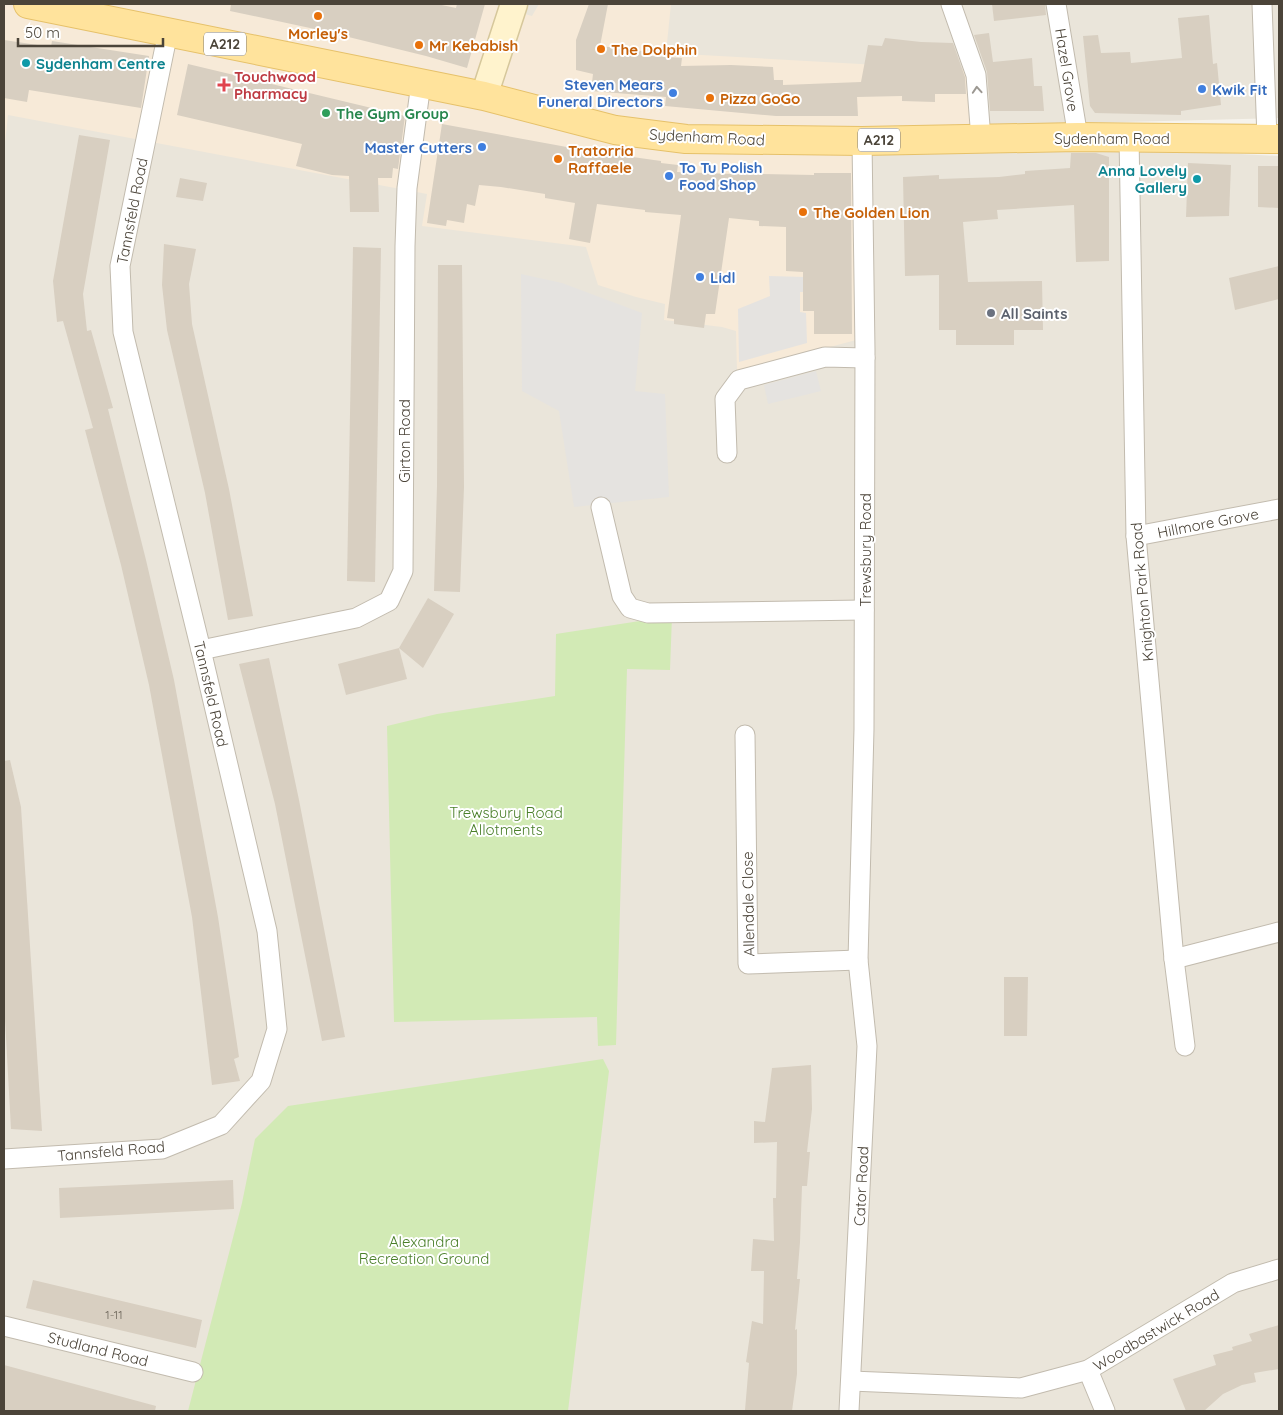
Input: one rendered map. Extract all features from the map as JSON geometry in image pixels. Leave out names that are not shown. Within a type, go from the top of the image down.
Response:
[{"type":"main road","name":"Sydenham Road","points":[[28,4],[484,96],[615,130],[677,138],[862,141],[1078,137],[1273,138]]},
{"type":"street","points":[[484,96],[514,4]]},
{"type":"street","points":[[950,4],[976,75],[981,139]]},
{"type":"street","name":"Hazel Grove","points":[[1056,4],[1078,137]]},
{"type":"street","points":[[1262,4],[1273,138]]},
{"type":"street","name":"Tannsfeld Road","points":[[4,1159],[162,1149],[221,1125],[260,1081],[277,1029],[267,931],[201,650],[123,332],[120,266],[168,32]]},
{"type":"street","name":"Girton Road","points":[[201,650],[356,618],[389,601],[403,571],[407,188],[421,84]]},
{"type":"street","name":"Knighton Park Road","points":[[1129,137],[1136,536],[1174,958],[1185,1046]]},
{"type":"street","name":"Trewsbury Road","points":[[858,960],[864,729],[865,358],[862,141]]},
{"type":"street","points":[[728,453],[725,399],[739,380],[824,357],[865,358]]},
{"type":"street","points":[[601,507],[622,596],[630,608],[648,613],[864,610]]},
{"type":"street","name":"Hillmore Grove","points":[[1136,536],[1279,509]]},
{"type":"street","name":"Allendale Close","points":[[745,734],[748,964],[858,960]]},
{"type":"street","points":[[1174,958],[1279,932]]},
{"type":"street","name":"Cator Road","points":[[849,1411],[867,1056],[858,960]]},
{"type":"street","name":"Woodbastwick Road","points":[[851,1381],[1021,1388],[1088,1370],[1232,1283],[1279,1269]]},
{"type":"street","name":"Studland Road","points":[[4,1326],[193,1372]]},
{"type":"street","points":[[1088,1370],[1105,1411]]},
{"type":"shaded area","points":[[4,4],[491,4],[532,16],[539,4],[671,4],[666,53],[968,70],[974,133],[855,137],[856,340],[737,372],[736,331],[722,327],[664,320],[665,304],[598,285],[586,247],[422,226],[427,194],[8,115],[4,152]]},
{"type":"shaded area","points":[[170,4],[1279,4],[1279,118],[846,129]]},
{"type":"shaded area","points":[[4,49],[1109,147],[1279,156],[1279,1411],[4,1411]]},
{"type":"shaded area","points":[[521,274],[562,283],[642,313],[635,391],[665,394],[669,497],[574,507],[559,411],[522,391]]},
{"type":"shaded area","points":[[769,276],[805,277],[805,292],[800,292],[800,312],[806,313],[807,343],[739,362],[738,309],[770,296]]},
{"type":"shaded area","points":[[816,371],[821,391],[768,404],[764,385]]},
{"type":"green space","name":"Trewsbury Road Allotments","points":[[672,616],[670,670],[627,669],[616,1045],[598,1046],[597,1017],[394,1022],[387,726],[437,714],[555,696],[556,634]]},
{"type":"green space","name":"Alexandra Recreation Ground","points":[[603,1059],[609,1071],[568,1411],[188,1411],[242,1203],[255,1139],[288,1106]]},
{"type":"building","points":[[231,4],[437,4],[456,8],[457,4],[485,4],[467,68],[324,31],[230,11]]},
{"type":"building","points":[[589,4],[608,4],[600,46],[651,52],[651,56],[682,58],[681,66],[731,65],[773,67],[774,80],[783,80],[783,85],[861,82],[868,45],[882,46],[885,38],[953,43],[965,77],[966,94],[935,94],[935,102],[902,101],[902,96],[857,97],[858,116],[776,116],[665,106],[666,97],[591,91],[593,74],[576,70],[576,40]]},
{"type":"building","points":[[992,4],[1045,4],[1046,15],[994,21]]},
{"type":"building","points":[[1209,15],[1213,64],[1217,63],[1221,105],[1181,111],[1181,115],[1095,113],[1090,106],[1083,36],[1098,35],[1101,53],[1130,52],[1131,63],[1182,58],[1178,18]]},
{"type":"building","points":[[989,33],[993,62],[1032,58],[1034,86],[1042,86],[1044,111],[990,111],[987,72],[974,35]]},
{"type":"building","points":[[4,40],[51,47],[52,41],[149,56],[141,108],[29,90],[27,102],[4,98]]},
{"type":"building","points":[[188,64],[405,116],[398,169],[393,168],[392,178],[378,178],[379,212],[350,212],[349,176],[332,175],[296,166],[302,144],[177,115]]},
{"type":"building","points":[[442,124],[583,150],[661,161],[661,163],[678,165],[677,172],[761,175],[851,173],[852,334],[814,334],[814,311],[803,311],[803,272],[786,271],[786,227],[759,226],[759,221],[729,218],[715,314],[706,314],[704,328],[674,324],[674,319],[667,318],[681,215],[645,212],[645,210],[597,204],[590,243],[569,239],[575,203],[545,198],[545,194],[479,185],[475,206],[467,204],[464,223],[447,220],[446,226],[427,223]]},
{"type":"building","points":[[79,135],[110,140],[83,294],[87,331],[91,330],[113,408],[108,409],[174,680],[218,917],[239,1057],[234,1059],[240,1081],[212,1085],[192,917],[149,685],[121,565],[85,430],[93,428],[63,321],[57,322],[53,281]]},
{"type":"building","points":[[1071,153],[1096,153],[1109,157],[1109,261],[1076,262],[1074,205],[997,210],[998,219],[963,222],[968,282],[1042,281],[1043,330],[1014,330],[1014,345],[956,345],[956,330],[939,330],[939,275],[905,276],[903,177],[939,175],[939,179],[999,177],[1025,174],[1025,171],[1070,168]]},
{"type":"building","points":[[1188,163],[1231,165],[1229,216],[1186,217]]},
{"type":"building","points":[[1258,166],[1279,166],[1279,208],[1258,207]]},
{"type":"building","points":[[180,178],[207,183],[203,201],[176,197]]},
{"type":"building","points":[[164,244],[196,249],[189,284],[192,324],[229,489],[253,616],[228,620],[205,493],[167,330],[162,285]]},
{"type":"building","points":[[353,247],[381,248],[375,582],[347,581]]},
{"type":"building","points":[[438,265],[462,265],[464,487],[460,592],[434,591],[437,486]]},
{"type":"building","points":[[1279,266],[1279,299],[1235,310],[1229,278]]},
{"type":"building","points":[[428,598],[454,614],[423,668],[399,648]]},
{"type":"building","points":[[399,648],[407,679],[346,695],[338,664]]},
{"type":"building","points":[[269,658],[345,1037],[322,1041],[275,804],[239,664]]},
{"type":"building","points":[[10,760],[21,807],[42,1131],[11,1129],[4,1001],[4,761]]},
{"type":"building","points":[[1004,977],[1028,977],[1027,1036],[1004,1036]]},
{"type":"building","points":[[811,1065],[812,1109],[807,1152],[810,1152],[807,1186],[802,1186],[797,1279],[800,1279],[795,1330],[797,1329],[797,1374],[792,1411],[745,1410],[749,1363],[746,1362],[752,1321],[763,1324],[764,1271],[751,1271],[753,1239],[774,1241],[773,1198],[776,1198],[777,1142],[754,1143],[754,1121],[765,1122],[772,1068]]},
{"type":"building","points":[[233,1180],[234,1209],[60,1218],[59,1188]]},
{"type":"building","points":[[33,1280],[202,1320],[196,1348],[26,1308]]},
{"type":"building","points":[[1279,1325],[1279,1369],[1254,1373],[1256,1382],[1242,1385],[1223,1394],[1204,1411],[1186,1411],[1173,1379],[1216,1365],[1213,1355],[1233,1350],[1232,1347],[1252,1341],[1249,1334]]},
{"type":"building","points":[[4,1365],[156,1406],[155,1411],[4,1411]]},
{"type":"place","name":"Morley's","points":[[318,16]]},
{"type":"place","name":"Mr Kebabish","points":[[419,45]]},
{"type":"place","name":"The Dolphin","points":[[601,49]]},
{"type":"place","name":"Sydenham Centre","points":[[26,63]]},
{"type":"place","name":"Touchwood Pharmacy","points":[[224,85]]},
{"type":"place","name":"Kwik Fit","points":[[1202,89]]},
{"type":"place","name":"Steven Mears Funeral Directors","points":[[673,93]]},
{"type":"place","name":"Pizza GoGo","points":[[710,98]]},
{"type":"place","name":"The Gym Group","points":[[326,113]]},
{"type":"place","name":"Master Cutters","points":[[482,147]]},
{"type":"place","name":"Tratorria Raffaele","points":[[558,159]]},
{"type":"place","name":"To Tu Polish Food Shop","points":[[669,176]]},
{"type":"place","name":"Anna Lovely Gallery","points":[[1197,179]]},
{"type":"place","name":"The Golden Lion","points":[[803,212]]},
{"type":"place","name":"Lidl","points":[[700,277]]},
{"type":"place","name":"All Saints","points":[[991,313]]}]
